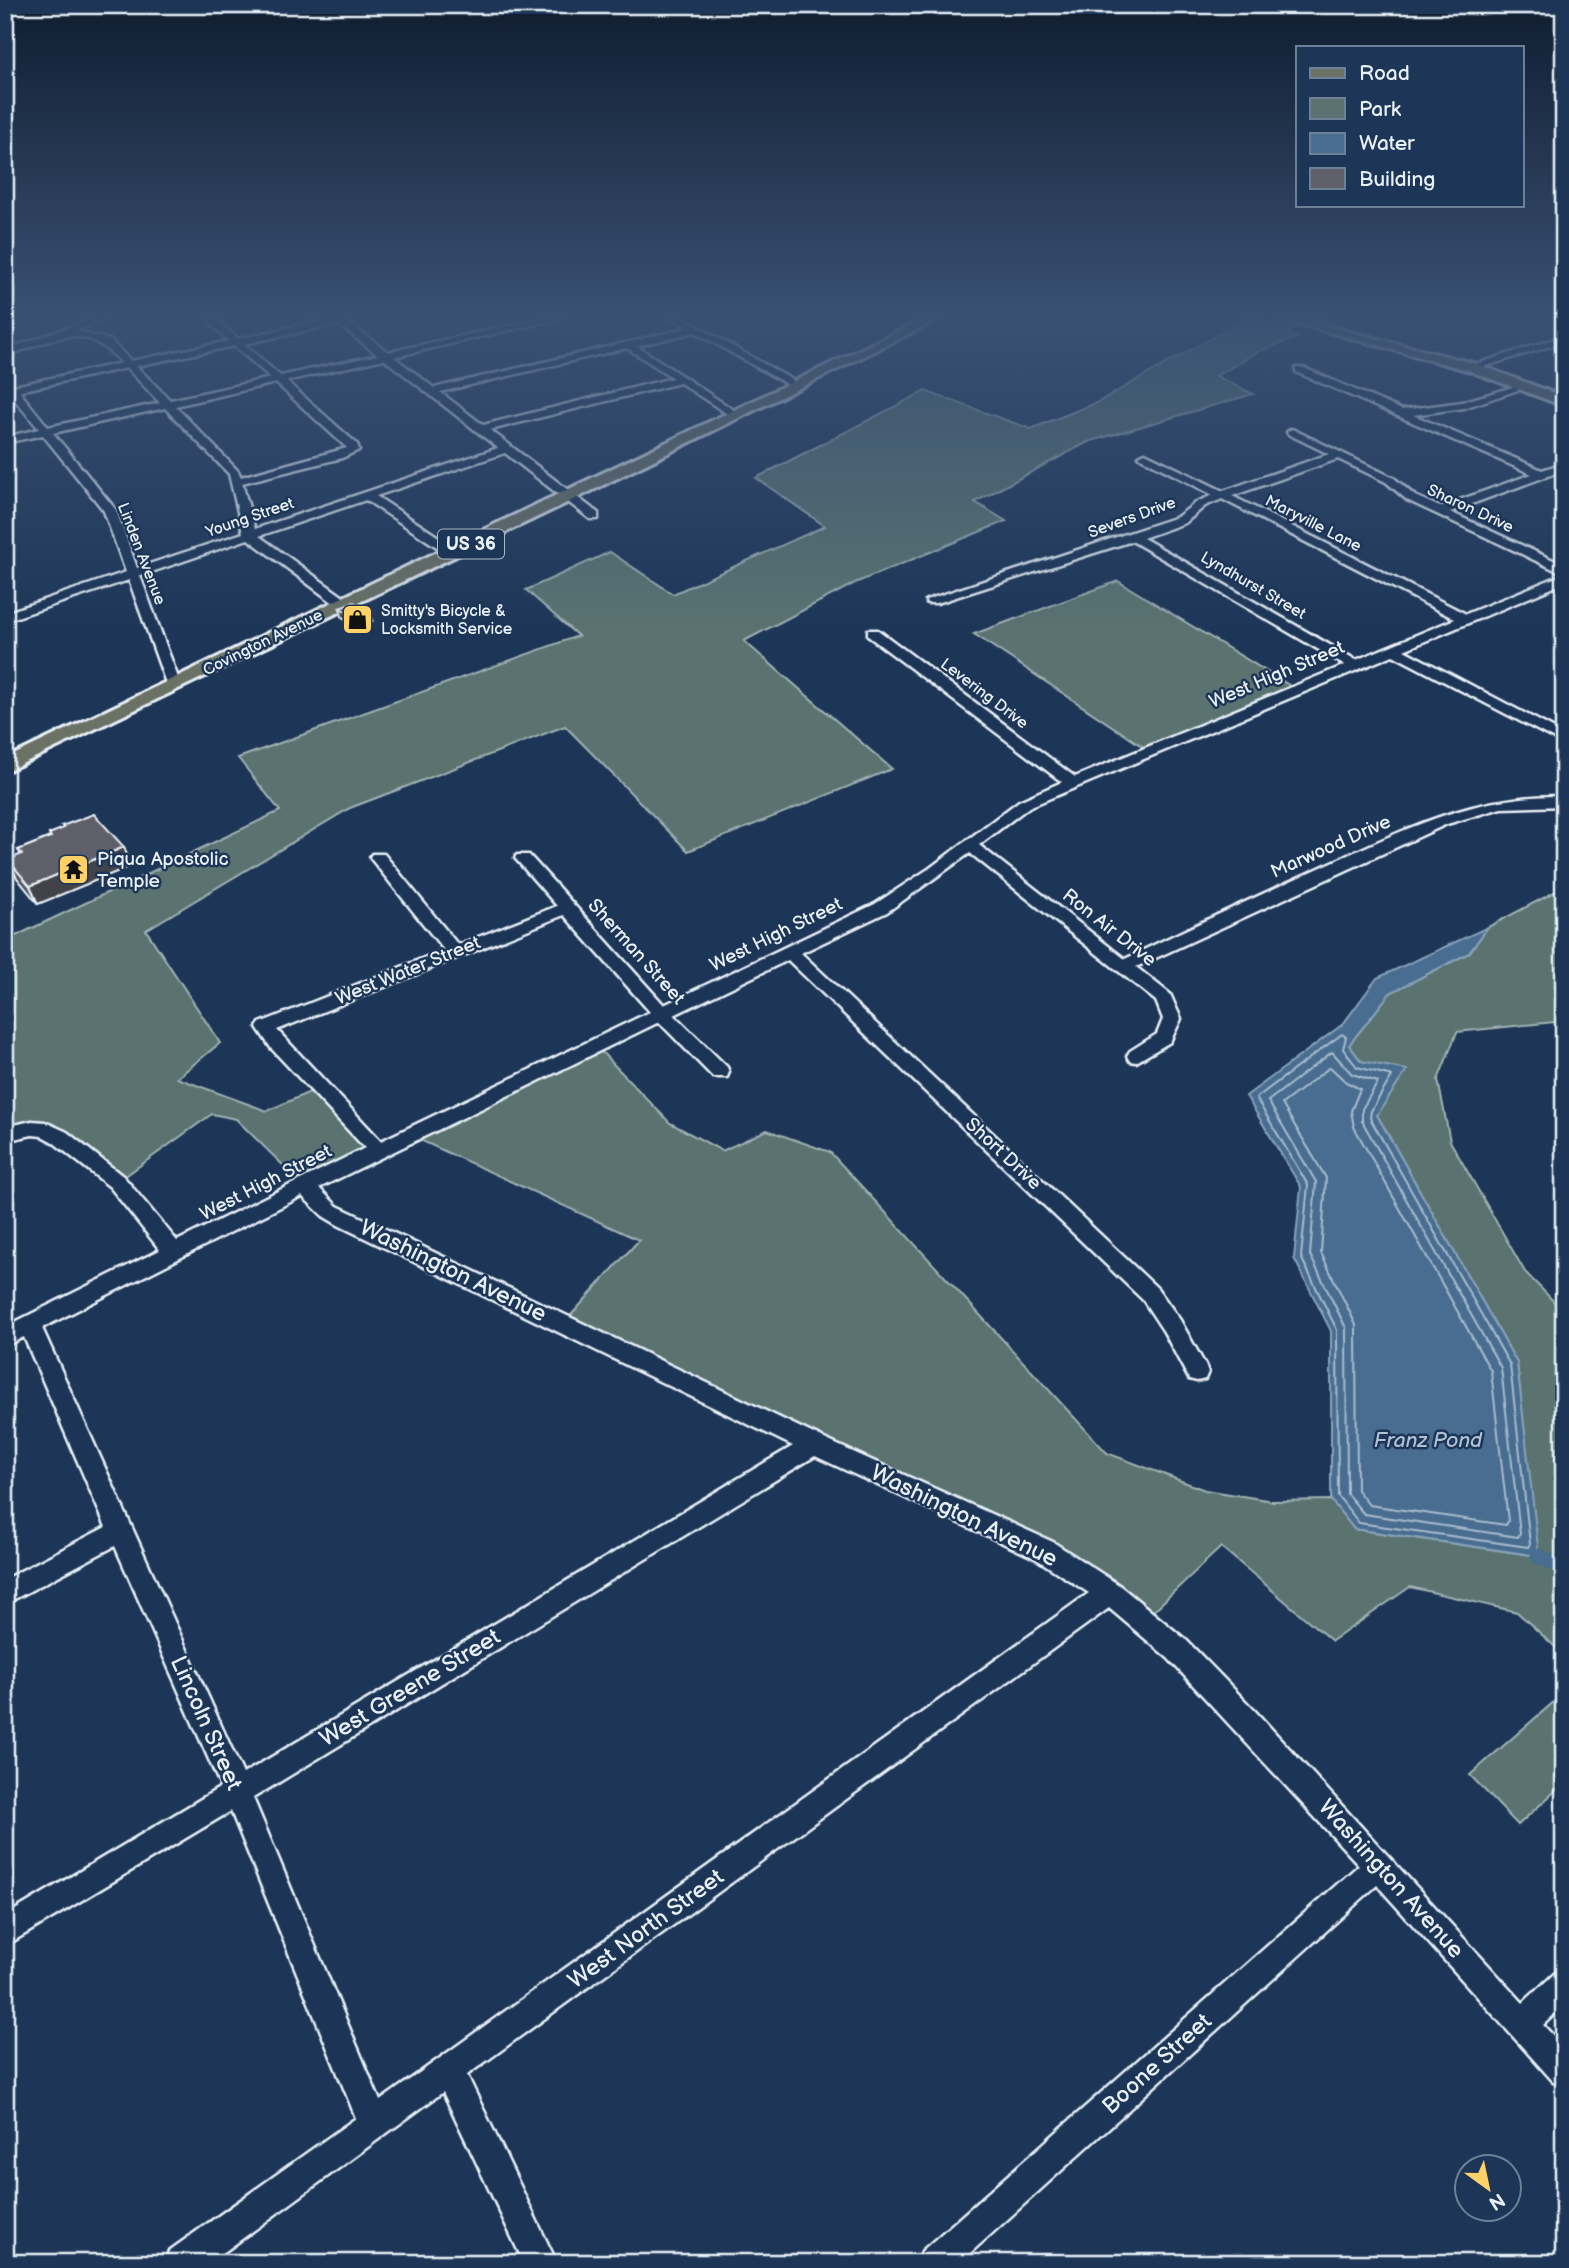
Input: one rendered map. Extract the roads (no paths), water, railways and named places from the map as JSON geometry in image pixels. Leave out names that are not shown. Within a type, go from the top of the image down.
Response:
[{"type":"main road","name":"Covington Avenue","points":[[5,766],[718,424]]},
{"type":"street","name":"Linden Avenue","points":[[41,424],[110,510],[174,686]]},
{"type":"street","points":[[5,440],[79,424]]},
{"type":"street","points":[[186,424],[234,473],[250,535],[344,604]]},
{"type":"street","points":[[237,481],[353,450],[351,442],[331,424]]},
{"type":"street","points":[[475,424],[594,516]]},
{"type":"street","points":[[482,429],[503,424]]},
{"type":"street","points":[[1425,424],[1542,474]]},
{"type":"street","name":"Sharon Drive","points":[[1292,432],[1390,480],[1412,498],[1439,512],[1564,570]]},
{"type":"street","name":"Young Street","points":[[5,617],[505,449]]},
{"type":"street","name":"Severs Drive","points":[[932,600],[1181,520],[1201,505],[1222,495],[1338,455]]},
{"type":"street","name":"Maryville Lane","points":[[1145,456],[1466,619]]},
{"type":"street","points":[[1439,512],[1564,466]]},
{"type":"street","points":[[367,495],[453,552]]},
{"type":"street","name":"Lyndhurst Street","points":[[1133,537],[1354,665]]},
{"type":"street","name":"West High Street","points":[[5,1337],[304,1186],[790,952],[921,885],[968,845],[1024,804],[1564,578]]},
{"type":"street","name":"Levering Drive","points":[[873,633],[1074,784]]},
{"type":"street","points":[[1394,650],[1564,740]]},
{"type":"street","name":"Marwood Drive","points":[[1125,967],[1204,927],[1448,817],[1496,803],[1564,801]]},
{"type":"street","name":"Ron Air Drive","points":[[968,845],[1164,998],[1172,1019],[1164,1038],[1136,1056]]},
{"type":"street","points":[[378,857],[455,953]]},
{"type":"street","name":"Sherman Street","points":[[523,858],[662,1014],[720,1072]]},
{"type":"street","name":"West Water Street","points":[[378,1150],[277,1044],[267,1027],[569,908]]},
{"type":"street","name":"Short Drive","points":[[790,952],[1150,1294],[1172,1326],[1197,1372]]},
{"type":"street","points":[[5,1134],[32,1128],[45,1129],[60,1137],[117,1182],[174,1253]]},
{"type":"street","name":"Washington Avenue","points":[[304,1186],[330,1211],[345,1219],[814,1445],[1044,1550],[1110,1594],[1177,1649],[1379,1865],[1564,2070]]},
{"type":"street","name":"Lincoln Street","points":[[30,1325],[237,1792],[374,2124]]},
{"type":"street","name":"West Greene Street","points":[[5,1932],[814,1445]]},
{"type":"street","points":[[5,1592],[121,1531]]},
{"type":"street","name":"West North Street","points":[[181,2263],[1110,1594]]},
{"type":"street","name":"Boone Street","points":[[934,2263],[1379,1865]]},
{"type":"street","points":[[1522,2025],[1564,1984]]},
{"type":"street","points":[[449,2071],[541,2263]]},
{"type":"water","name":"Franz Pond","points":[[1488,927],[1469,953],[1390,993],[1349,1045],[1361,1061],[1407,1070],[1377,1115],[1517,1363],[1539,1556],[1354,1529],[1331,1500],[1331,1331],[1294,1258],[1301,1187],[1246,1096],[1343,1024],[1377,978]]},
{"type":"waterway","points":[[1539,1556],[1564,1569]]},
{"type":"place","name":"Smitty's Bicycle & Locksmith Service","points":[[358,620]]},
{"type":"place","name":"Piqua Apostolic Temple","points":[[74,870]]}]
